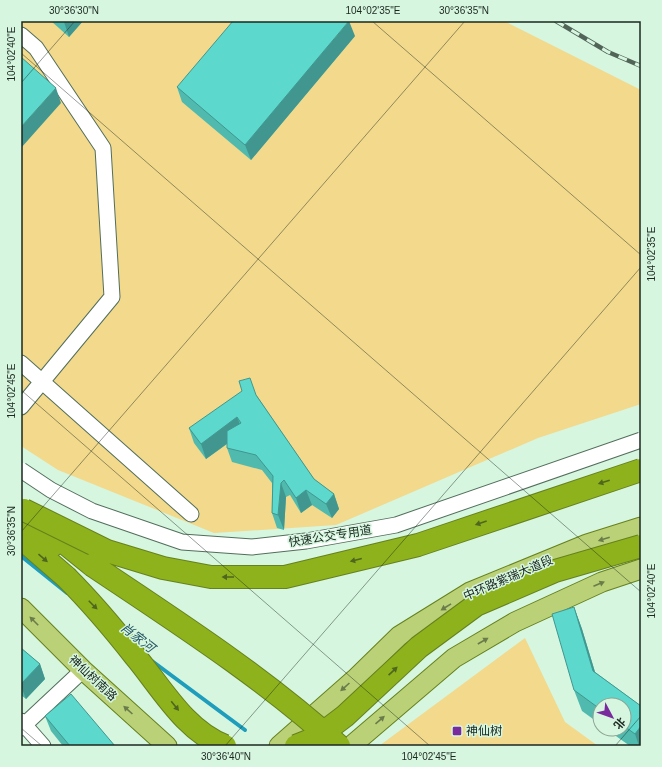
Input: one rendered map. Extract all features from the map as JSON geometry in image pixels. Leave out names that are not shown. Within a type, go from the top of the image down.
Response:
[{"type":"highway","points":[[22,515],[107,551],[163,568],[211,577],[285,577],[418,545],[641,470]]},
{"type":"highway","points":[[22,515],[92,565],[221,652],[287,701],[339,746]]},
{"type":"highway","points":[[21,538],[66,577],[98,610],[193,727],[217,743],[225,746]]},
{"type":"highway","points":[[296,746],[316,738],[345,716],[419,647],[476,605],[555,571],[641,546]]},
{"type":"main road","name":"中环路紫瑞大道段","points":[[279,746],[355,678],[399,636],[470,592],[587,544],[641,527]]},
{"type":"main road","points":[[351,746],[454,658],[515,622],[602,582],[641,570]]},
{"type":"main road","name":"神仙树南路","points":[[21,608],[83,670],[167,746]]},
{"type":"lane","points":[[21,35],[36,48],[103,148],[112,297],[21,407]]},
{"type":"lane","points":[[21,363],[191,514]]},
{"type":"lane","name":"快速公交专用道","points":[[21,470],[51,490],[92,511],[182,542],[252,547],[306,541],[396,525],[641,440]]},
{"type":"lane","points":[[43,746],[22,725],[83,670]]},
{"type":"shaded area","points":[[21,21],[504,21],[641,90],[641,404],[538,438],[336,525],[214,533],[58,470],[21,446]]},
{"type":"shaded area","points":[[525,638],[565,722],[598,746],[379,746]]},
{"type":"building","points":[[233,21],[349,21],[245,145],[177,87]]},
{"type":"building","points":[[21,57],[56,88],[21,127]]},
{"type":"building","points":[[250,378],[256,395],[314,479],[334,494],[326,504],[306,490],[296,498],[284,480],[281,483],[278,515],[272,513],[273,476],[256,455],[227,448],[227,431],[241,423],[237,417],[201,444],[189,428],[242,391],[239,381]]},
{"type":"building","points":[[574,607],[593,671],[629,697],[592,697],[592,703],[574,690],[552,614]]},
{"type":"building","points":[[21,648],[40,664],[21,684]]},
{"type":"building","points":[[71,694],[115,746],[70,746],[45,716]]},
{"type":"building","points":[[632,699],[641,706],[641,726],[635,734],[632,732]]},
{"type":"waterway","name":"肖家河","points":[[21,556],[67,593]]},
{"type":"waterway","name":"肖家河","points":[[152,661],[245,730]]},
{"type":"railway","points":[[556,21],[608,52],[641,66]]},
{"type":"place","name":"神仙树","points":[[457,731]]}]
